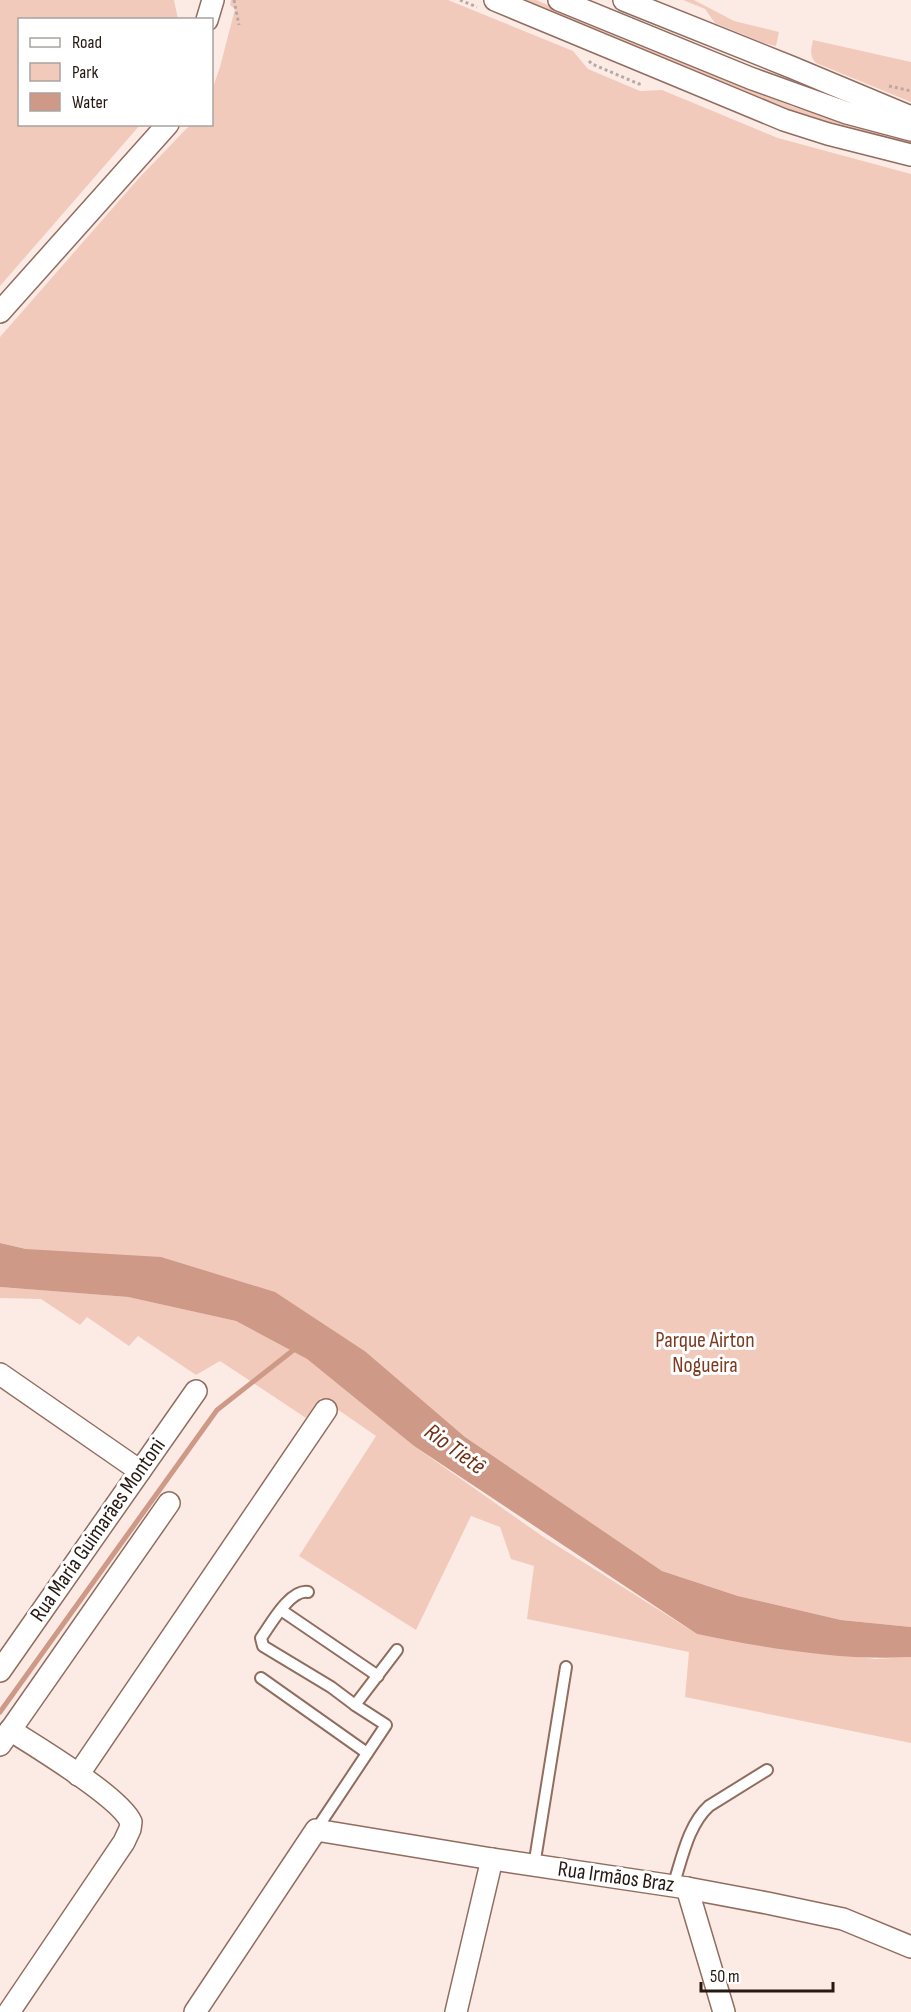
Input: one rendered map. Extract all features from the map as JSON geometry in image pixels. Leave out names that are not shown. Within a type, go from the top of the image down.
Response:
[{"type":"street","points":[[198,0],[204,18]]},
{"type":"street","points":[[206,18],[213,0]]},
{"type":"street","points":[[495,0],[784,120],[828,134],[911,155]]},
{"type":"street","points":[[559,0],[750,78],[847,113],[911,130]]},
{"type":"street","points":[[624,0],[911,117]]},
{"type":"street","points":[[0,312],[166,126]]},
{"type":"street","points":[[0,1374],[140,1471]]},
{"type":"street","name":"Rua Maria Guimarães Montoni","points":[[0,1671],[196,1390]]},
{"type":"street","points":[[78,1775],[326,1410]]},
{"type":"street","points":[[9,2012],[130,1829],[131,1822],[120,1807],[78,1775],[5,1737],[169,1503]]},
{"type":"street","points":[[195,2012],[316,1830]]},
{"type":"street","name":"Rua Irmãos Braz","points":[[316,1830],[534,1866],[680,1887],[843,1919],[911,1947]]},
{"type":"street","points":[[456,2012],[492,1859]]},
{"type":"street","points":[[680,1887],[724,2012]]},
{"type":"lane","points":[[308,1592],[296,1594],[280,1610],[261,1638],[262,1646],[331,1687],[386,1725],[316,1830]]},
{"type":"lane","points":[[280,1610],[378,1676]]},
{"type":"lane","points":[[356,1705],[397,1650]]},
{"type":"lane","points":[[534,1866],[566,1667]]},
{"type":"lane","points":[[261,1678],[367,1753]]},
{"type":"lane","points":[[680,1887],[693,1826],[701,1814],[709,1806],[766,1770]]},
{"type":"path","points":[[234,0],[239,25]]},
{"type":"green space","points":[[0,0],[174,0],[178,18],[18,18],[18,126],[139,126],[0,286]]},
{"type":"green space","name":"Parque Airton Nogueira","points":[[231,0],[448,0],[573,51],[588,69],[640,91],[662,90],[778,138],[911,174],[911,1627],[841,1620],[738,1596],[662,1571],[465,1437],[366,1352],[0,1243],[0,337],[139,178],[189,126],[213,126],[213,87],[235,9],[230,5]]},
{"type":"green space","points":[[515,0],[536,0],[793,107],[911,139],[911,146],[790,114]]},
{"type":"green space","points":[[683,0],[694,0],[734,21],[779,32],[776,46],[715,23],[705,9]]},
{"type":"green space","points":[[813,40],[911,62],[911,102],[816,63],[811,55]]},
{"type":"green space","points":[[0,1287],[128,1297],[236,1321],[307,1359],[414,1446],[542,1536],[697,1634],[875,1659],[911,1657],[911,1743],[685,1697],[689,1652],[527,1619],[534,1566],[511,1559],[500,1527],[471,1516],[416,1630],[299,1556],[376,1436],[321,1398],[306,1418],[220,1361],[196,1375],[138,1336],[129,1346],[87,1317],[80,1325],[41,1299],[0,1298]]},
{"type":"water","name":"Rio Tietê","points":[[0,1243],[26,1249],[161,1257],[275,1292],[366,1352],[465,1437],[662,1571],[738,1596],[841,1620],[911,1627],[911,1657],[831,1655],[749,1644],[697,1634],[414,1446],[307,1359],[236,1321],[128,1297],[0,1287]]},
{"type":"waterway","points":[[0,1712],[217,1410],[296,1348]]}]
